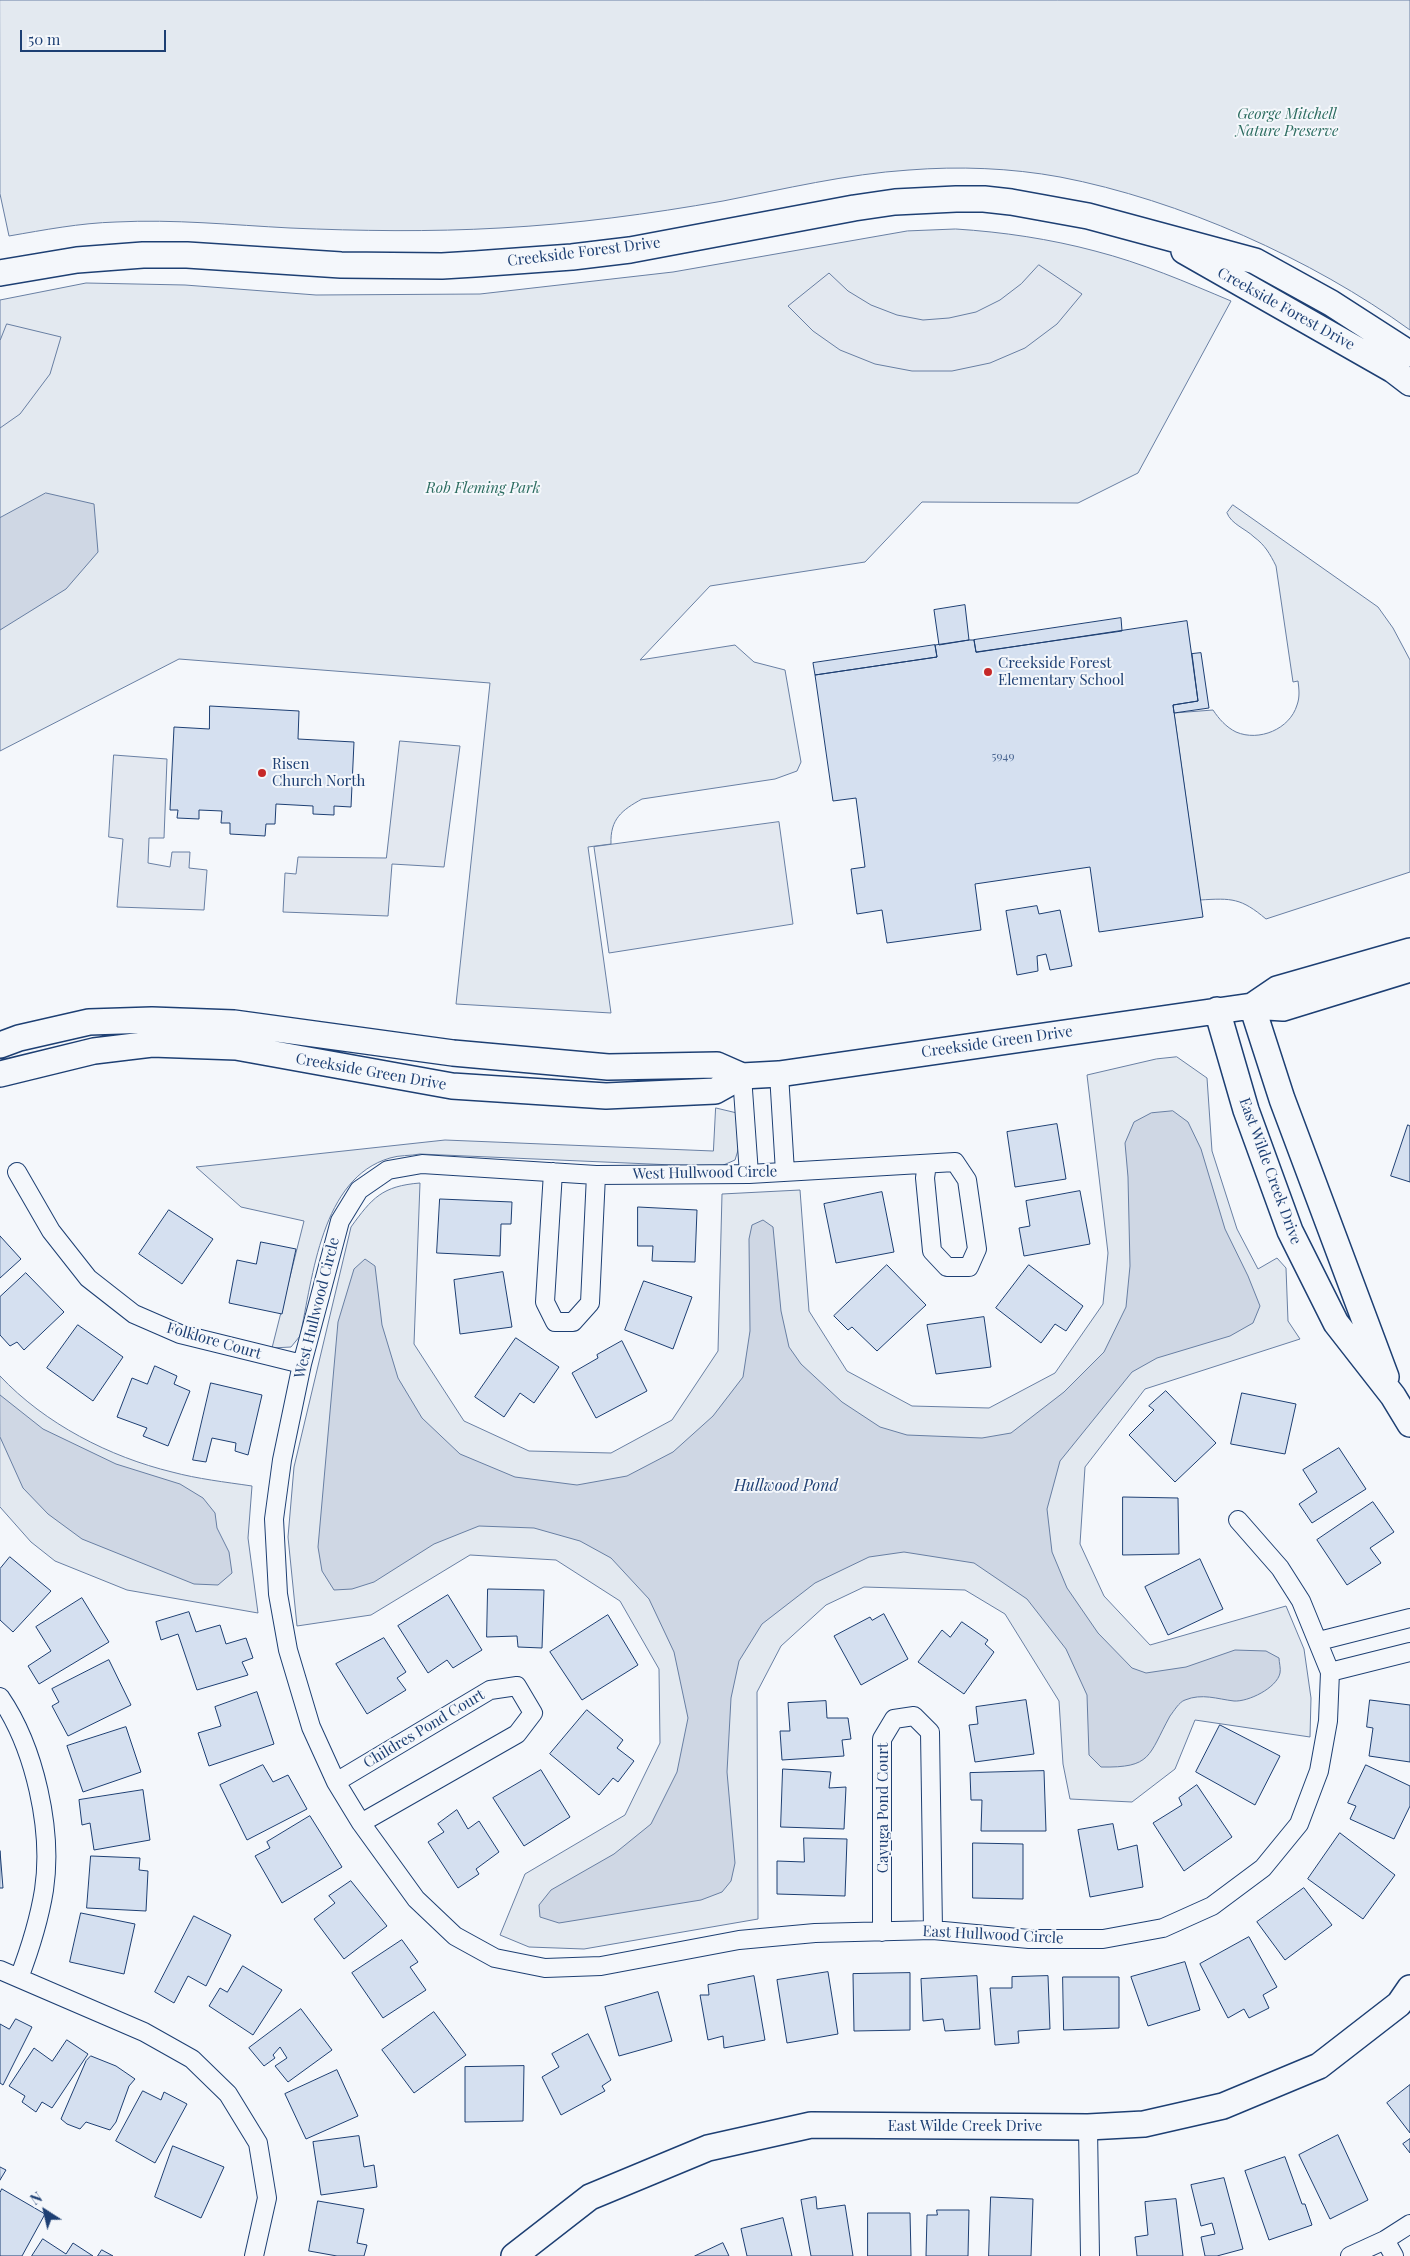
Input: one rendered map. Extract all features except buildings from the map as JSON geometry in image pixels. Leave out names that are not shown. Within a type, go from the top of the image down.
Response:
[{"type":"main road","name":"Creekside Forest Drive","points":[[0,273],[77,260],[143,255],[187,255],[378,266],[442,266],[539,259],[630,250],[895,202],[956,198],[1011,202],[1088,216],[1255,261],[1331,303],[1410,354]]},
{"type":"main road","name":"Creekside Forest Drive","points":[[1161,237],[1231,279],[1393,370],[1410,383]]},
{"type":"main road","name":"Creekside Green Drive","points":[[1252,1006],[1277,989],[1410,951]]},
{"type":"main road","name":"Creekside Green Drive","points":[[0,1074],[94,1051],[152,1044],[236,1047],[452,1086],[606,1096],[715,1091],[742,1076],[779,1074],[1217,1010],[1252,1006],[1283,1008],[1410,969]]},
{"type":"main road","name":"East Wilde Creek Drive","points":[[1252,1006],[1285,1107],[1327,1221],[1364,1313],[1393,1396]]},
{"type":"main road","name":"East Wilde Creek Drive","points":[[1217,1010],[1246,1110],[1290,1231],[1336,1323],[1393,1396],[1410,1424]]},
{"type":"main road","name":"Creekside Green Drive","points":[[0,1045],[19,1038],[89,1022],[152,1020],[236,1024],[453,1053],[608,1067],[717,1065],[742,1076]]},
{"type":"main road","name":"East Wilde Creek Drive","points":[[514,2256],[590,2197],[708,2148],[811,2125],[1088,2126],[1144,2124],[1223,2106],[1319,2066],[1399,2004],[1410,1988]]},
{"type":"street","points":[[779,1074],[785,1172]]},
{"type":"street","points":[[742,1076],[750,1174]]},
{"type":"street","name":"West Hullwood Circle","points":[[495,1958],[455,1936],[416,1899],[361,1823],[336,1782],[311,1726],[288,1650],[278,1594],[274,1519],[282,1460],[302,1364],[340,1221],[360,1190],[388,1170],[422,1164],[596,1175],[750,1174],[955,1162],[967,1180],[977,1249],[969,1267],[947,1267],[932,1251],[926,1178],[927,1164]]},
{"type":"street","name":"Folklore Court","points":[[17,1172],[52,1232],[88,1278],[134,1314],[180,1334],[302,1364]]},
{"type":"street","points":[[553,1172],[545,1302],[555,1322],[574,1322],[590,1304],[596,1175]]},
{"type":"street","name":"East Hullwood Circle","points":[[495,1958],[546,1968],[601,1966],[739,1940],[815,1933],[933,1930],[1029,1939],[1103,1939],[1163,1928],[1212,1906],[1264,1868],[1299,1824],[1319,1771],[1328,1721],[1330,1672],[1301,1600],[1280,1568],[1238,1520]]},
{"type":"street","points":[[1319,1641],[1410,1618]]},
{"type":"street","points":[[1330,1672],[1410,1652]]},
{"type":"street","name":"Childres Pond Court","points":[[336,1782],[490,1690],[517,1686],[533,1713],[517,1734],[361,1823]]},
{"type":"street","points":[[0,1697],[21,1738],[38,1786],[45,1840],[44,1889],[35,1936],[18,1978]]},
{"type":"street","name":"Cayuga Pond Court","points":[[882,1932],[882,1739],[894,1719],[914,1716],[930,1732],[933,1930]]},
{"type":"street","points":[[0,1970],[144,2032],[192,2059],[228,2094],[258,2143],[267,2198],[254,2256]]},
{"type":"street","points":[[1088,2126],[1090,2256]]},
{"type":"street","points":[[1350,2256],[1385,2240],[1410,2224]]},
{"type":"street","points":[[1385,2240],[1394,2256]]},
{"type":"green space","name":"George Mitchell Nature Preserve","points":[[0,0],[1410,0],[1410,330],[1331,279],[1288,256],[1198,217],[1105,187],[1060,177],[1004,170],[947,168],[886,172],[839,178],[667,210],[612,218],[528,226],[448,230],[369,230],[138,221],[76,225],[9,236],[0,194]]},
{"type":"green space","name":"Rob Fleming Park","points":[[956,229],[1026,237],[1095,251],[1147,267],[1231,301],[1138,473],[1078,503],[922,502],[865,562],[710,586],[640,660],[735,645],[754,662],[785,670],[801,762],[797,771],[775,779],[642,799],[623,811],[619,816],[611,835],[611,844],[588,847],[611,1013],[456,1004],[490,683],[179,659],[0,751],[0,300],[86,283],[185,285],[316,295],[480,294],[673,272],[907,231]]},
{"type":"green space","points":[[1233,505],[1378,607],[1393,628],[1410,660],[1410,872],[1266,919],[1243,903],[1220,899],[1200,900],[1174,713],[1213,710],[1223,723],[1232,730],[1245,735],[1254,735],[1264,734],[1281,727],[1288,721],[1298,702],[1298,681],[1293,682],[1276,566],[1261,543],[1229,517],[1227,513]]},
{"type":"green space","points":[[1177,1057],[1207,1078],[1212,1151],[1237,1229],[1258,1269],[1277,1258],[1286,1268],[1288,1321],[1300,1339],[1145,1389],[1085,1467],[1080,1544],[1104,1596],[1150,1645],[1286,1606],[1304,1649],[1311,1698],[1310,1737],[1195,1720],[1175,1769],[1132,1802],[1070,1799],[1063,1764],[1059,1701],[1005,1614],[965,1590],[864,1587],[826,1605],[781,1646],[757,1692],[758,1919],[584,1949],[529,1947],[500,1935],[525,1874],[625,1815],[660,1743],[659,1669],[620,1601],[556,1560],[470,1555],[371,1615],[297,1626],[288,1537],[294,1467],[351,1227],[358,1217],[379,1195],[396,1187],[420,1183],[414,1344],[464,1421],[529,1451],[611,1453],[672,1420],[718,1351],[722,1194],[800,1190],[809,1311],[847,1371],[912,1406],[989,1408],[1055,1373],[1103,1304],[1108,1253],[1087,1075],[1156,1059]]},
{"type":"green space","points":[[716,1108],[737,1113],[739,1147],[735,1160],[719,1167],[420,1154],[397,1156],[367,1169],[349,1186],[335,1208],[324,1232],[316,1259],[300,1336],[291,1347],[272,1348],[304,1221],[241,1207],[196,1167],[445,1140],[713,1151]]},
{"type":"green space","points":[[0,1376],[37,1409],[58,1424],[102,1448],[149,1466],[172,1472],[252,1486],[248,1538],[258,1613],[127,1590],[55,1561],[31,1542],[0,1507]]},
{"type":"shaded area","points":[[1039,265],[1082,294],[1057,324],[1025,348],[990,363],[952,371],[912,371],[875,364],[840,350],[813,331],[788,306],[829,273],[848,291],[871,305],[897,315],[923,320],[949,318],[976,312],[1000,300],[1021,284]]},
{"type":"shaded area","points":[[7,324],[61,337],[50,374],[20,414],[0,428],[0,341]]},
{"type":"shaded area","points":[[400,741],[460,746],[444,867],[392,864],[388,916],[283,912],[285,873],[296,874],[298,857],[386,858]]},
{"type":"shaded area","points":[[114,755],[167,759],[164,838],[149,838],[148,863],[170,867],[172,852],[190,852],[189,868],[207,870],[204,910],[117,907],[123,839],[109,837]]},
{"type":"shaded area","points":[[779,822],[793,924],[609,953],[594,847]]},
{"type":"water","points":[[46,493],[94,504],[98,552],[66,589],[0,630],[0,518]]},
{"type":"water","name":"Hullwood Pond","points":[[1173,1111],[1188,1122],[1201,1149],[1225,1229],[1260,1306],[1253,1323],[1230,1336],[1157,1358],[1132,1372],[1060,1461],[1047,1509],[1052,1552],[1067,1588],[1098,1633],[1132,1668],[1146,1673],[1186,1667],[1235,1650],[1266,1651],[1279,1658],[1280,1671],[1278,1679],[1268,1689],[1254,1697],[1240,1701],[1197,1697],[1183,1701],[1170,1716],[1152,1750],[1146,1757],[1130,1765],[1101,1767],[1089,1755],[1087,1695],[1066,1649],[1027,1599],[974,1563],[904,1552],[869,1557],[815,1583],[762,1624],[739,1661],[731,1698],[727,1772],[735,1863],[731,1881],[722,1892],[701,1900],[559,1923],[540,1917],[539,1905],[551,1890],[614,1854],[651,1824],[677,1772],[688,1718],[674,1652],[649,1599],[611,1558],[580,1541],[534,1528],[479,1526],[434,1544],[374,1582],[352,1589],[334,1590],[322,1571],[318,1547],[338,1322],[354,1269],[365,1259],[375,1266],[382,1325],[398,1378],[422,1418],[460,1454],[515,1477],[577,1485],[627,1476],[673,1452],[713,1416],[743,1377],[750,1331],[749,1239],[752,1225],[763,1220],[773,1227],[781,1311],[789,1347],[801,1364],[842,1402],[880,1427],[907,1435],[982,1438],[1011,1433],[1064,1392],[1104,1352],[1126,1307],[1130,1266],[1128,1177],[1125,1143],[1134,1122],[1151,1113]]},
{"type":"water","points":[[0,1395],[43,1429],[116,1464],[180,1484],[203,1498],[215,1513],[217,1528],[229,1552],[232,1573],[218,1585],[194,1584],[82,1539],[48,1514],[23,1488],[0,1437]]},
{"type":"place","name":"Creekside Forest Elementary School","points":[[988,672]]},
{"type":"place","name":"Risen Church North","points":[[262,773]]}]
